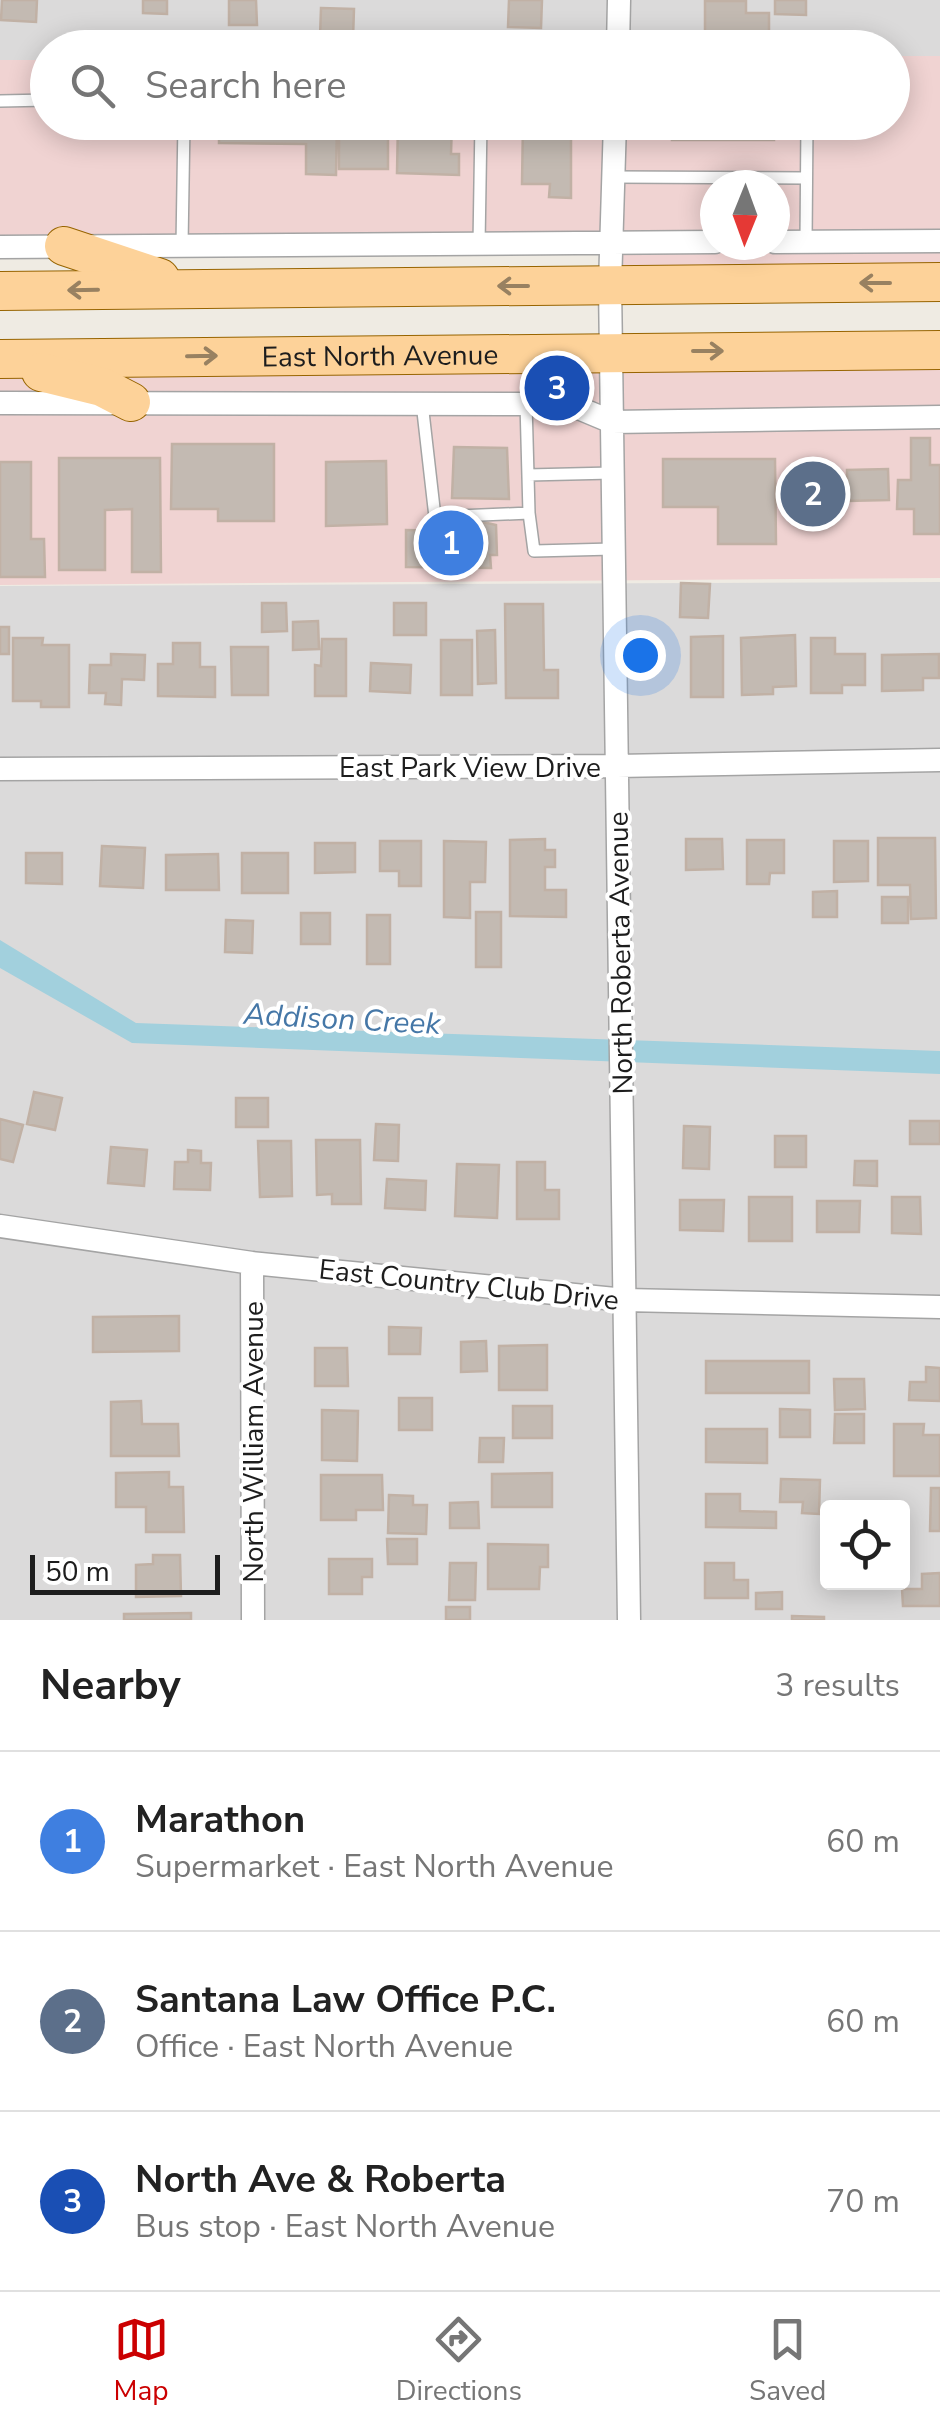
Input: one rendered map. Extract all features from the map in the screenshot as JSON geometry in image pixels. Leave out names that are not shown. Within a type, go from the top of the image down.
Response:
[{"type":"main road","points":[[64,246],[196,288]]},
{"type":"main road","points":[[0,291],[940,282]]},
{"type":"main road","name":"East North Avenue","points":[[0,360],[940,350]]},
{"type":"main road","points":[[0,360],[102,387],[131,402]]},
{"type":"street","points":[[618,30],[619,0]]},
{"type":"street","name":"North Roberta Avenue","points":[[615,140],[610,285],[629,1620]]},
{"type":"street","points":[[790,242],[940,241]]},
{"type":"street","points":[[0,246],[700,242]]},
{"type":"street","name":"East North Avenue","points":[[0,403],[569,404],[612,422]]},
{"type":"street","points":[[612,422],[940,417]]},
{"type":"street","name":"East Park View Drive","points":[[0,768],[617,766],[940,760]]},
{"type":"street","name":"East Country Club Drive","points":[[0,1226],[252,1263],[625,1300],[940,1307]]},
{"type":"street","name":"North William Avenue","points":[[252,1263],[253,1620]]},
{"type":"lane","points":[[0,101],[30,100]]},
{"type":"lane","points":[[182,245],[184,140]]},
{"type":"lane","points":[[479,244],[481,140]]},
{"type":"lane","points":[[806,140],[806,241]]},
{"type":"lane","points":[[614,177],[806,178]]},
{"type":"lane","points":[[422,403],[436,517],[529,513]]},
{"type":"lane","points":[[526,403],[534,551],[614,549]]},
{"type":"lane","points":[[528,475],[612,473]]},
{"type":"shaded area","points":[[0,0],[614,0],[613,30],[30,30],[30,60],[0,60]]},
{"type":"shaded area","points":[[619,0],[940,0],[940,56],[910,56],[910,30],[618,30]]},
{"type":"shaded area","points":[[910,56],[940,56],[940,282],[610,285],[611,243],[0,247],[0,60],[30,60],[30,140],[910,140]]},
{"type":"shaded area","points":[[940,350],[940,578],[0,585],[0,359]]},
{"type":"shaded area","points":[[940,582],[940,1620],[0,1620],[0,586]]},
{"type":"water","points":[[0,940],[136,1023],[940,1051],[940,1074],[132,1043],[0,968]]},
{"type":"building","points":[[2,0],[37,0],[36,22],[1,20]]},
{"type":"building","points":[[143,0],[167,0],[167,14],[143,13]]},
{"type":"building","points":[[229,0],[256,0],[257,25],[229,25]]},
{"type":"building","points":[[509,0],[542,0],[541,28],[508,27]]},
{"type":"building","points":[[775,0],[806,0],[806,15],[775,14]]},
{"type":"building","points":[[705,1],[746,1],[746,13],[769,13],[769,30],[705,30]]},
{"type":"building","points":[[321,8],[354,9],[353,30],[320,30]]},
{"type":"building","points":[[337,140],[336,175],[306,174],[306,144],[219,143]]},
{"type":"building","points":[[339,140],[388,140],[388,169],[339,169]]},
{"type":"building","points":[[398,140],[451,140],[451,154],[459,154],[459,175],[397,173]]},
{"type":"building","points":[[523,140],[571,140],[571,198],[549,197],[550,184],[522,184]]},
{"type":"building","points":[[911,438],[930,438],[930,465],[940,465],[940,534],[914,534],[914,509],[897,509],[898,480],[911,480]]},
{"type":"building","points":[[172,444],[274,444],[274,521],[218,521],[218,509],[171,509]]},
{"type":"building","points":[[454,447],[507,448],[509,499],[452,498]]},
{"type":"building","points":[[59,458],[160,458],[161,572],[132,572],[132,509],[105,510],[105,570],[59,570]]},
{"type":"building","points":[[663,459],[775,459],[776,544],[718,544],[718,507],[663,507]]},
{"type":"building","points":[[386,461],[387,524],[326,526],[326,462]]},
{"type":"building","points":[[0,462],[31,462],[31,539],[44,539],[45,577],[0,577]]},
{"type":"building","points":[[888,469],[889,500],[847,501],[847,470]]},
{"type":"building","points":[[830,471],[830,521],[790,521],[790,472]]},
{"type":"building","points":[[474,520],[496,525],[497,555],[490,555],[491,568],[406,567],[406,530],[453,531],[453,525]]},
{"type":"building","points":[[681,583],[710,584],[708,618],[680,617]]},
{"type":"building","points":[[262,603],[286,603],[287,631],[262,632]]},
{"type":"building","points":[[394,603],[426,603],[426,635],[394,635]]},
{"type":"building","points":[[505,604],[543,604],[544,670],[558,670],[558,698],[506,698]]},
{"type":"building","points":[[318,621],[319,649],[293,650],[293,622]]},
{"type":"building","points":[[0,627],[9,627],[9,654],[0,654]]},
{"type":"building","points":[[495,630],[496,683],[478,684],[477,631]]},
{"type":"building","points":[[795,635],[796,686],[773,687],[773,694],[742,695],[741,638]]},
{"type":"building","points":[[723,636],[723,697],[691,697],[691,637]]},
{"type":"building","points":[[13,638],[43,638],[42,645],[69,645],[69,707],[13,701]]},
{"type":"building","points":[[811,638],[835,638],[835,654],[865,654],[865,685],[842,685],[842,693],[811,693]]},
{"type":"building","points":[[322,639],[346,639],[346,696],[315,696],[315,665],[321,666]]},
{"type":"building","points":[[441,640],[472,640],[472,695],[441,695]]},
{"type":"building","points":[[173,643],[200,643],[200,667],[215,667],[215,697],[158,696],[158,664],[173,664]]},
{"type":"building","points":[[231,647],[268,647],[268,695],[232,695]]},
{"type":"building","points":[[111,654],[145,655],[144,680],[122,679],[121,705],[105,704],[106,693],[89,693],[90,665],[111,665]]},
{"type":"building","points":[[939,654],[939,678],[923,678],[923,690],[882,691],[882,655]]},
{"type":"building","points":[[371,663],[411,665],[410,693],[370,691]]},
{"type":"building","points":[[878,838],[935,838],[936,918],[911,919],[910,885],[878,885]]},
{"type":"building","points":[[545,839],[545,850],[555,850],[555,867],[545,867],[545,890],[566,890],[566,917],[510,916],[510,840]]},
{"type":"building","points":[[686,839],[722,839],[723,869],[686,870]]},
{"type":"building","points":[[747,840],[784,840],[784,873],[770,873],[769,884],[747,884]]},
{"type":"building","points":[[380,841],[421,841],[421,886],[399,886],[399,871],[380,871]]},
{"type":"building","points":[[444,841],[486,842],[485,882],[470,882],[470,918],[444,917]]},
{"type":"building","points":[[834,841],[868,841],[868,881],[834,882]]},
{"type":"building","points":[[315,843],[355,843],[355,872],[315,873]]},
{"type":"building","points":[[102,846],[145,848],[143,888],[100,886]]},
{"type":"building","points":[[26,853],[62,853],[62,884],[26,883]]},
{"type":"building","points":[[242,853],[288,853],[288,893],[242,893]]},
{"type":"building","points":[[218,854],[219,890],[166,890],[166,855]]},
{"type":"building","points":[[837,891],[837,917],[813,917],[813,892]]},
{"type":"building","points":[[882,897],[908,897],[908,923],[882,923]]},
{"type":"building","points":[[476,912],[501,912],[501,967],[476,967]]},
{"type":"building","points":[[301,913],[330,913],[330,944],[301,944]]},
{"type":"building","points":[[367,915],[390,915],[390,964],[367,964]]},
{"type":"building","points":[[226,920],[253,921],[252,953],[225,952]]},
{"type":"building","points":[[34,1092],[62,1098],[55,1130],[27,1124]]},
{"type":"building","points":[[236,1098],[268,1098],[268,1127],[236,1127]]},
{"type":"building","points":[[0,1119],[23,1125],[13,1162],[0,1159]]},
{"type":"building","points":[[910,1121],[940,1121],[940,1144],[910,1144]]},
{"type":"building","points":[[376,1124],[399,1125],[398,1161],[374,1160]]},
{"type":"building","points":[[684,1126],[710,1127],[709,1169],[683,1168]]},
{"type":"building","points":[[775,1136],[806,1136],[806,1167],[775,1167]]},
{"type":"building","points":[[316,1140],[360,1140],[361,1204],[332,1204],[332,1194],[317,1195]]},
{"type":"building","points":[[258,1141],[291,1141],[292,1196],[260,1197]]},
{"type":"building","points":[[111,1147],[147,1150],[144,1186],[108,1183]]},
{"type":"building","points":[[188,1150],[201,1151],[201,1163],[211,1163],[210,1190],[174,1189],[175,1162],[188,1162]]},
{"type":"building","points":[[855,1161],[877,1161],[877,1186],[854,1185]]},
{"type":"building","points":[[517,1162],[545,1162],[545,1190],[559,1190],[559,1219],[517,1219]]},
{"type":"building","points":[[457,1164],[499,1165],[497,1218],[455,1216]]},
{"type":"building","points":[[387,1179],[426,1181],[425,1210],[385,1208]]},
{"type":"building","points":[[749,1197],[792,1197],[792,1241],[749,1241]]},
{"type":"building","points":[[892,1197],[920,1197],[921,1234],[892,1233]]},
{"type":"building","points":[[680,1200],[724,1200],[723,1231],[680,1230]]},
{"type":"building","points":[[817,1201],[860,1201],[859,1232],[817,1232]]},
{"type":"building","points":[[179,1316],[179,1351],[93,1352],[93,1317]]},
{"type":"building","points":[[389,1327],[421,1328],[420,1354],[389,1354]]},
{"type":"building","points":[[486,1341],[487,1371],[461,1372],[461,1342]]},
{"type":"building","points":[[547,1345],[547,1390],[499,1390],[499,1346]]},
{"type":"building","points":[[315,1348],[347,1348],[348,1386],[315,1386]]},
{"type":"building","points":[[706,1361],[809,1361],[809,1393],[706,1393]]},
{"type":"building","points":[[926,1367],[940,1368],[940,1401],[909,1400],[910,1382],[926,1382]]},
{"type":"building","points":[[834,1379],[864,1379],[865,1409],[835,1410]]},
{"type":"building","points":[[399,1398],[432,1398],[432,1430],[399,1430]]},
{"type":"building","points":[[141,1401],[142,1424],[178,1424],[179,1456],[111,1456],[111,1402]]},
{"type":"building","points":[[513,1406],[552,1406],[552,1438],[513,1438]]},
{"type":"building","points":[[780,1409],[810,1410],[810,1437],[780,1437]]},
{"type":"building","points":[[322,1410],[358,1411],[357,1461],[322,1460]]},
{"type":"building","points":[[835,1414],[864,1414],[864,1443],[834,1443]]},
{"type":"building","points":[[894,1424],[924,1424],[923,1435],[940,1435],[940,1476],[894,1476]]},
{"type":"building","points":[[706,1429],[767,1429],[767,1463],[706,1462]]},
{"type":"building","points":[[480,1438],[504,1438],[503,1462],[479,1462]]},
{"type":"building","points":[[169,1472],[169,1487],[183,1487],[184,1532],[146,1532],[146,1507],[116,1507],[116,1473]]},
{"type":"building","points":[[552,1473],[552,1507],[492,1507],[492,1474]]},
{"type":"building","points":[[321,1475],[382,1475],[383,1510],[356,1510],[356,1520],[321,1520]]},
{"type":"building","points":[[781,1479],[820,1480],[819,1514],[802,1513],[803,1502],[780,1502]]},
{"type":"building","points":[[931,1488],[940,1488],[940,1531],[930,1531]]},
{"type":"building","points":[[706,1494],[740,1494],[740,1511],[776,1512],[776,1528],[706,1527]]},
{"type":"building","points":[[389,1495],[413,1496],[413,1505],[427,1505],[426,1534],[388,1533]]},
{"type":"building","points":[[478,1502],[479,1528],[450,1528],[450,1503]]},
{"type":"building","points":[[387,1539],[417,1539],[417,1564],[388,1564]]},
{"type":"building","points":[[488,1544],[548,1545],[548,1567],[540,1567],[539,1589],[488,1589]]},
{"type":"building","points":[[153,1555],[180,1555],[181,1596],[136,1597],[136,1565],[153,1564]]},
{"type":"building","points":[[329,1559],[372,1559],[372,1577],[362,1577],[362,1594],[329,1594]]},
{"type":"building","points":[[450,1563],[476,1563],[475,1600],[449,1600]]},
{"type":"building","points":[[705,1563],[734,1563],[734,1580],[748,1580],[748,1598],[705,1598]]},
{"type":"building","points":[[940,1573],[940,1606],[903,1606],[902,1590],[922,1589],[922,1574]]},
{"type":"building","points":[[782,1592],[782,1609],[756,1609],[756,1593]]},
{"type":"building","points":[[446,1607],[470,1607],[470,1620],[446,1620]]},
{"type":"building","points":[[191,1613],[191,1620],[124,1620],[124,1614]]},
{"type":"building","points":[[792,1616],[824,1617],[824,1620],[792,1620]]},
{"type":"place","name":"North Ave & Roberta","points":[[557,388]]},
{"type":"place","name":"Santana Law Office P.C.","points":[[813,494]]},
{"type":"place","name":"Marathon","points":[[451,543]]},
{"type":"water label","name":"Addison Creek","points":[[342,1019]]}]
